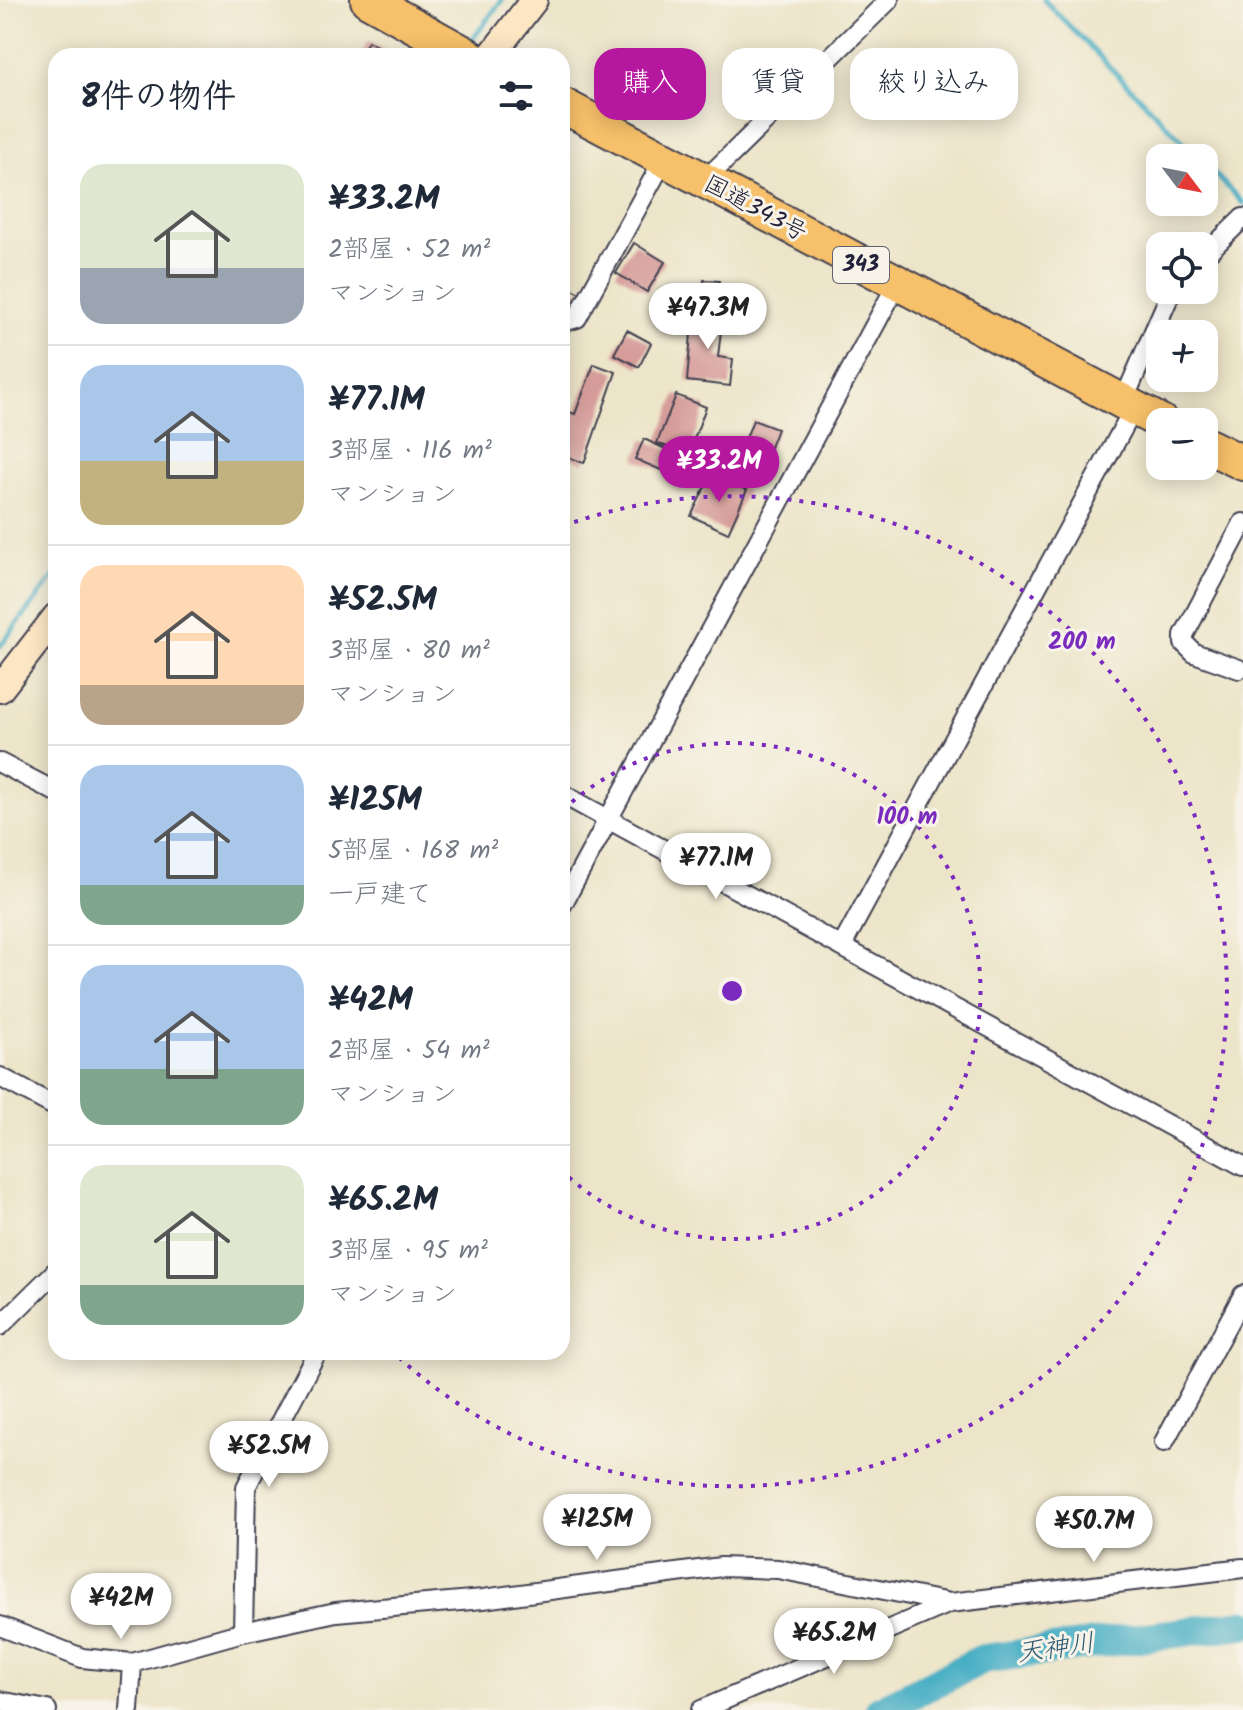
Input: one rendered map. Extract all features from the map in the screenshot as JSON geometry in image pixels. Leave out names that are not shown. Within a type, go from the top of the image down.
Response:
[{"type":"highway","points":[[368,0],[455,48]]},
{"type":"highway","name":"国道343号","points":[[570,109],[1139,411]]},
{"type":"highway","points":[[1218,451],[1243,463]]},
{"type":"street","points":[[497,48],[534,0]]},
{"type":"street","points":[[704,181],[889,0]]},
{"type":"street","points":[[570,320],[577,318],[664,159]]},
{"type":"street","points":[[1218,242],[1243,218]]},
{"type":"street","points":[[570,891],[897,284]]},
{"type":"street","points":[[842,946],[1139,411],[1168,304]]},
{"type":"street","points":[[1239,669],[1194,653],[1184,643],[1184,635],[1243,523]]},
{"type":"street","points":[[0,689],[48,627]]},
{"type":"street","points":[[0,763],[48,788]]},
{"type":"street","points":[[570,798],[1243,1166]]},
{"type":"street","points":[[0,1077],[48,1103]]},
{"type":"street","points":[[0,1326],[48,1279]]},
{"type":"street","points":[[1164,1442],[1243,1295]]},
{"type":"street","points":[[243,1632],[246,1487],[313,1360]]},
{"type":"street","points":[[0,1626],[82,1658],[132,1663],[243,1632],[336,1612],[483,1599],[721,1567],[778,1569],[950,1603]]},
{"type":"street","points":[[701,1710],[950,1603],[1243,1568]]},
{"type":"street","points":[[129,1710],[132,1663]]},
{"type":"street","points":[[0,1701],[38,1709]]},
{"type":"building","points":[[368,41],[380,48],[364,48]]},
{"type":"building","points":[[634,243],[665,262],[647,292],[616,273]]},
{"type":"building","points":[[704,280],[719,281],[718,308],[702,307]]},
{"type":"building","points":[[570,287],[585,296],[576,311],[570,308]]},
{"type":"building","points":[[693,310],[723,313],[718,357],[733,359],[730,386],[687,381]]},
{"type":"building","points":[[627,330],[651,343],[639,367],[614,354]]},
{"type":"building","points":[[594,364],[616,372],[584,463],[570,458],[570,412],[575,414]]},
{"type":"building","points":[[676,395],[706,407],[688,455],[657,443]]},
{"type":"building","points":[[753,420],[777,429],[757,481],[733,472]]},
{"type":"building","points":[[644,439],[670,451],[661,470],[635,459]]},
{"type":"building","points":[[711,475],[747,490],[728,533],[691,516]]},
{"type":"waterway","points":[[469,44],[502,0]]},
{"type":"waterway","points":[[1044,0],[1185,144]]},
{"type":"waterway","points":[[1218,177],[1243,203]]},
{"type":"waterway","points":[[0,646],[48,584]]},
{"type":"waterway","name":"天神川","points":[[880,1710],[983,1659],[1243,1624]]}]
